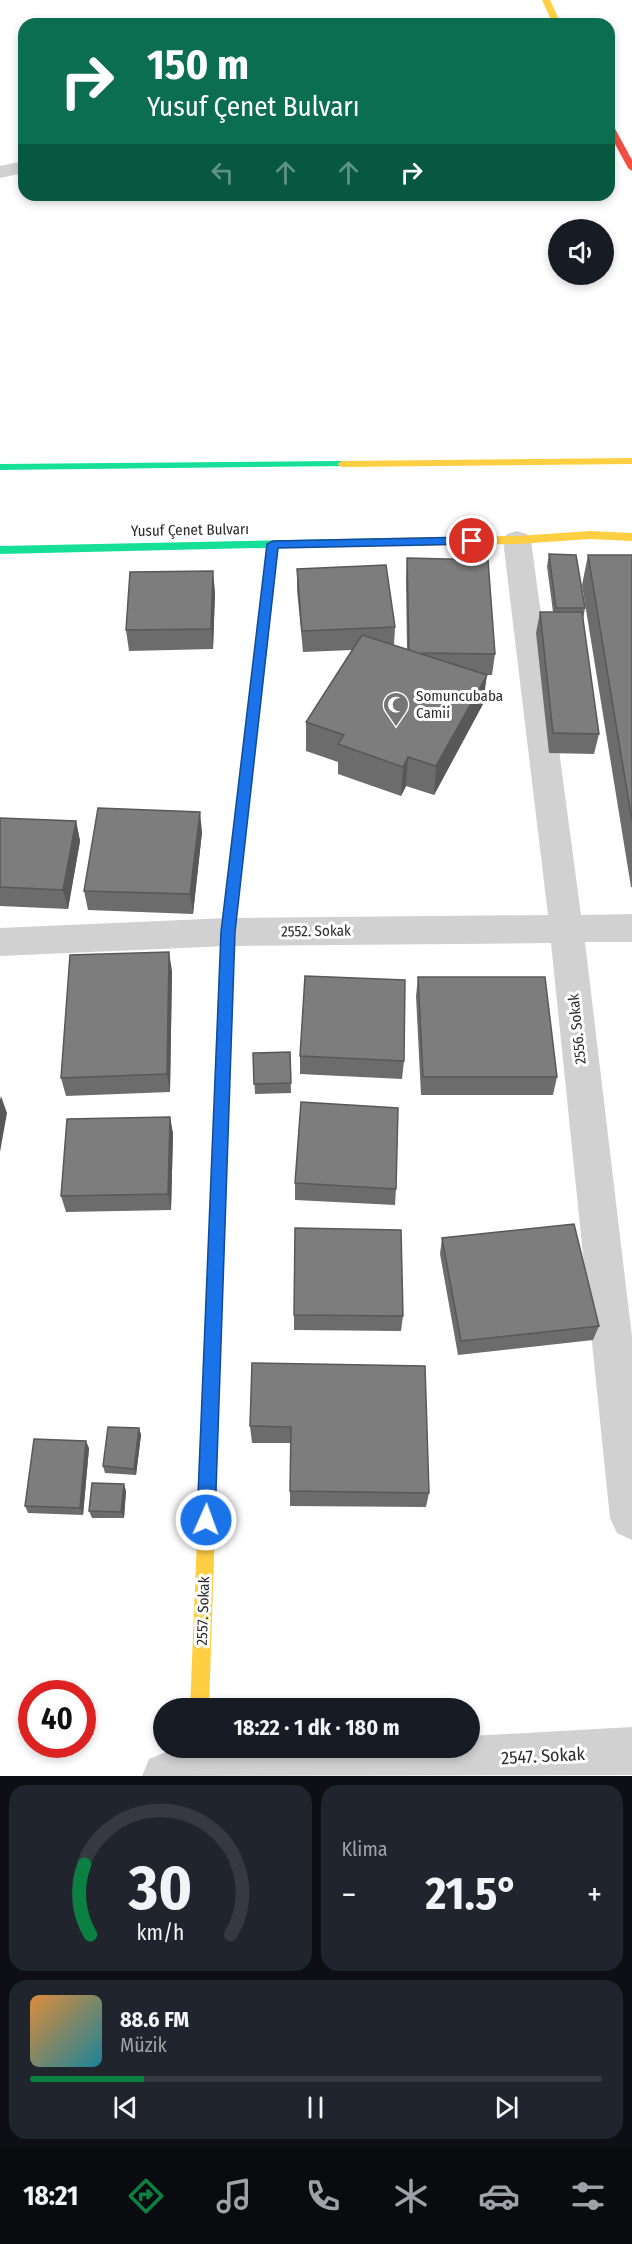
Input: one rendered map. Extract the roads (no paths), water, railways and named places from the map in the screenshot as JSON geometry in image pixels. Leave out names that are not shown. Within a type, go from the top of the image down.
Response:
[{"type":"main road","points":[[546,0],[554,18]]},
{"type":"main road","points":[[615,136],[632,168]]},
{"type":"main road","points":[[0,467],[632,461]]},
{"type":"main road","name":"Yusuf Çenet Bulvarı","points":[[0,550],[517,540],[590,536],[632,537]]},
{"type":"main road","name":"2557. Sokak","points":[[199,1698],[228,932],[273,544]]},
{"type":"street","points":[[0,172],[18,168]]},
{"type":"street","name":"2556. Sokak","points":[[517,540],[566,928],[632,1518]]},
{"type":"street","name":"2552. Sokak","points":[[0,942],[228,932],[632,928]]},
{"type":"street","name":"2547. Sokak","points":[[187,1766],[632,1751]]},
{"type":"place","name":"Somuncubaba Camii","points":[[396,728]]}]
